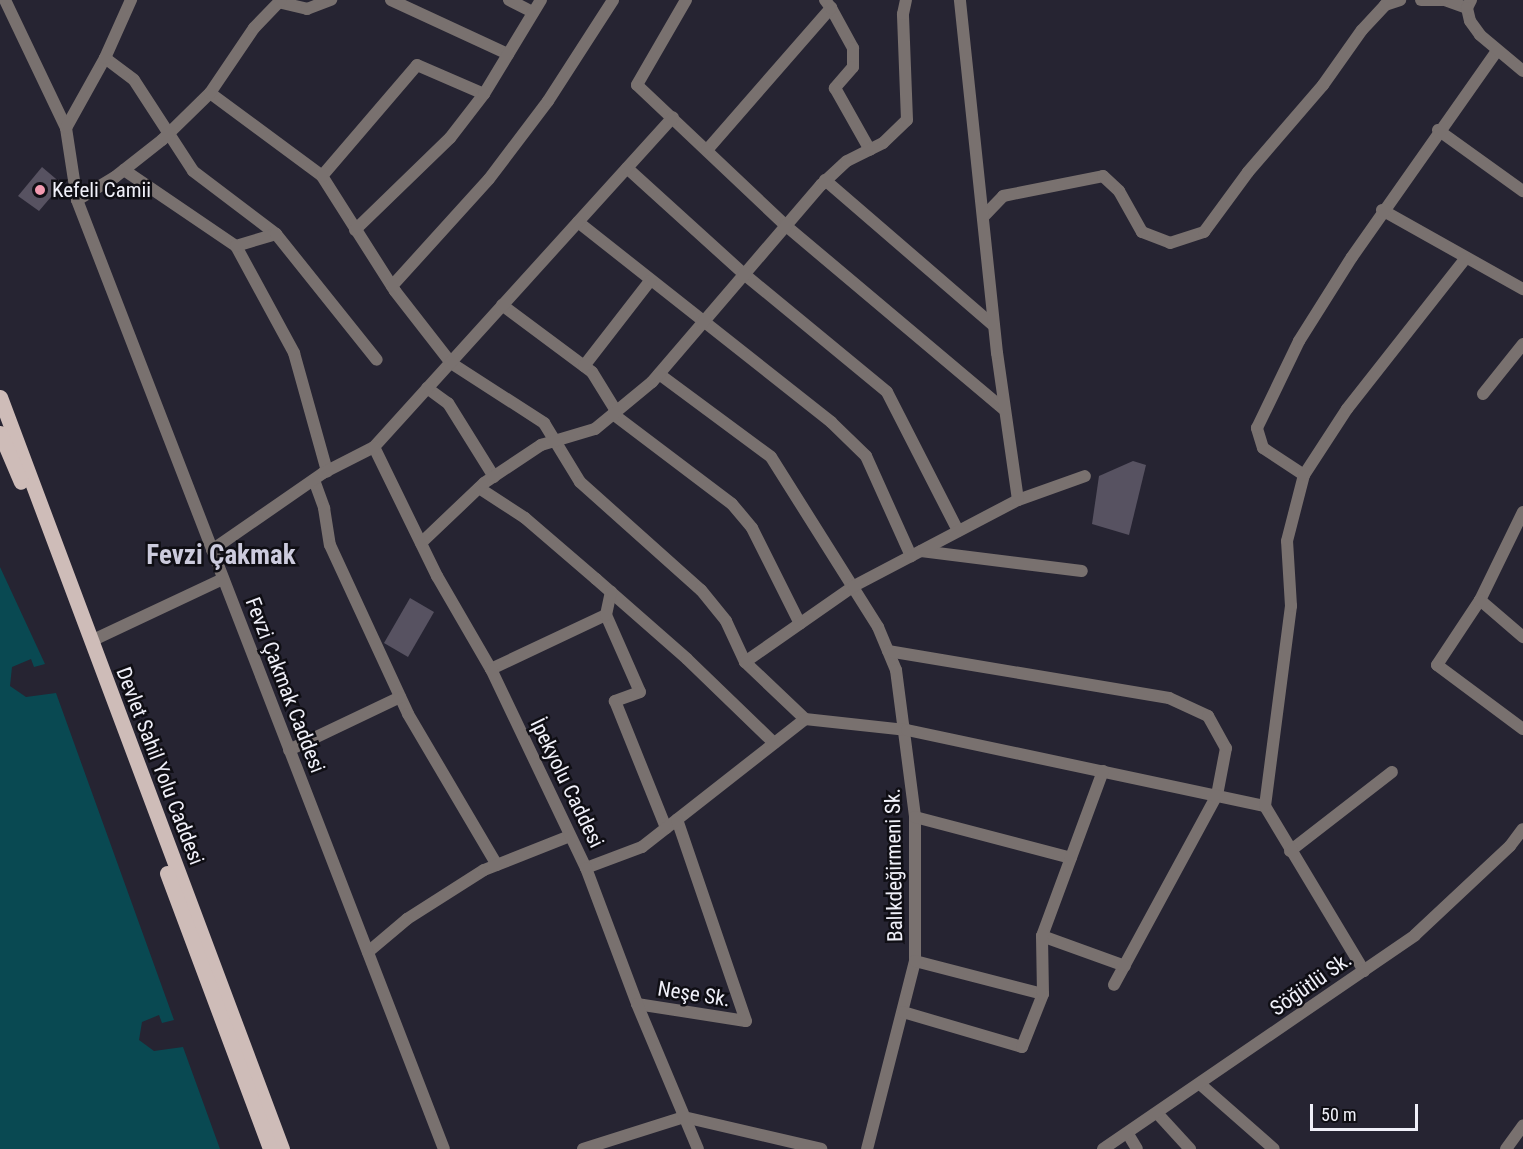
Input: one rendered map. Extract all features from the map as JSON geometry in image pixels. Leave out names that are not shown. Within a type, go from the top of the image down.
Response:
[{"type":"main road","name":"Devlet Sahil Yolu Caddesi","points":[[0,397],[282,1149]]},
{"type":"main road","name":"Devlet Sahil Yolu Caddesi","points":[[0,433],[270,1149]]},
{"type":"street","name":"Fevzi Çakmak Caddesi","points":[[5,0],[66,128],[77,200],[444,1149]]},
{"type":"street","points":[[66,128],[105,58],[130,0]]},
{"type":"street","points":[[77,200],[124,170],[167,135],[210,93],[254,28],[281,2],[307,9],[331,0]]},
{"type":"street","points":[[391,0],[508,54]]},
{"type":"street","points":[[508,0],[533,12]]},
{"type":"street","points":[[355,230],[450,138],[484,94],[541,0]]},
{"type":"street","points":[[392,286],[489,179],[548,101],[613,0]]},
{"type":"street","points":[[686,0],[637,85],[785,225],[1005,410]]},
{"type":"street","points":[[421,543],[479,488],[541,444],[595,429],[614,413],[658,374],[825,180],[847,161],[870,150],[908,120],[903,14],[906,0]]},
{"type":"street","points":[[960,0],[994,326],[1018,500]]},
{"type":"street","points":[[983,217],[1003,196],[1102,176],[1119,192],[1142,232],[1170,243],[1204,232],[1248,172],[1323,85],[1362,30],[1385,5],[1400,0]]},
{"type":"street","points":[[1421,0],[1444,0],[1469,4],[1480,35],[1523,71]]},
{"type":"street","points":[[707,150],[828,4],[853,48],[854,67],[835,88],[870,150]]},
{"type":"street","points":[[1304,476],[1263,448],[1257,428],[1299,341],[1382,210],[1497,51]]},
{"type":"street","points":[[105,58],[134,80],[167,135],[193,171],[276,234],[377,360]]},
{"type":"street","points":[[322,176],[417,65],[484,94]]},
{"type":"street","points":[[210,93],[322,176],[392,286],[451,363],[544,423],[580,483],[701,590],[726,621],[745,662],[805,719],[907,730],[1265,806]]},
{"type":"street","points":[[212,550],[327,471],[374,447],[673,117]]},
{"type":"street","points":[[1438,130],[1523,191]]},
{"type":"street","points":[[627,168],[744,274],[887,392],[958,531]]},
{"type":"street","points":[[124,170],[236,246],[294,353],[327,471]]},
{"type":"street","points":[[825,180],[994,326]]},
{"type":"street","points":[[1382,210],[1465,259],[1523,289]]},
{"type":"street","points":[[578,222],[831,422],[866,456],[916,554]]},
{"type":"street","points":[[236,246],[276,234]]},
{"type":"street","points":[[1364,971],[1265,806],[1291,606],[1287,541],[1304,476],[1347,409],[1465,259]]},
{"type":"street","points":[[584,366],[650,280]]},
{"type":"street","points":[[502,305],[592,372],[614,413],[732,504],[752,528],[800,624]]},
{"type":"street","points":[[1484,394],[1523,344]]},
{"type":"street","name":"Balıkdeğirmeni Sk.","points":[[658,374],[771,457],[854,586],[896,670],[907,730],[915,817],[915,961],[867,1149]]},
{"type":"street","points":[[427,388],[448,403],[494,477]]},
{"type":"street","name":"İpekyolu Caddesi","points":[[374,447],[421,543],[491,669],[586,868],[637,1004],[698,1149]]},
{"type":"street","points":[[745,662],[854,586],[1018,500],[1085,476]]},
{"type":"street","points":[[314,480],[324,508],[330,544],[400,697],[497,865]]},
{"type":"street","points":[[479,488],[525,518],[611,592],[687,659],[774,743]]},
{"type":"street","points":[[1523,512],[1480,600],[1437,665],[1523,729]]},
{"type":"street","points":[[916,554],[1083,571]]},
{"type":"street","points":[[91,641],[223,579]]},
{"type":"street","points":[[611,592],[606,615],[640,692],[615,701],[666,828]]},
{"type":"street","points":[[1480,600],[1523,637]]},
{"type":"street","points":[[491,669],[606,615]]},
{"type":"street","points":[[888,651],[1168,698],[1208,716],[1226,748],[1217,795],[1114,985]]},
{"type":"street","points":[[290,750],[400,697]]},
{"type":"street","points":[[586,868],[642,847],[805,719]]},
{"type":"street","points":[[903,1012],[1022,1047],[1043,994],[1042,936],[1102,771]]},
{"type":"street","points":[[1290,851],[1392,772]]},
{"type":"street","points":[[915,817],[1071,858]]},
{"type":"street","name":"Neşe Sk.","points":[[637,1004],[746,1021],[677,819]]},
{"type":"street","name":"Söğütlü Sk.","points":[[1103,1149],[1416,934],[1518,846],[1523,829]]},
{"type":"street","points":[[368,952],[407,919],[497,865],[570,836]]},
{"type":"street","points":[[1042,936],[1125,966]]},
{"type":"street","points":[[915,961],[1043,994]]},
{"type":"street","points":[[1200,1084],[1274,1149]]},
{"type":"street","points":[[1157,1113],[1190,1149]]},
{"type":"street","points":[[583,1149],[684,1117],[821,1149]]},
{"type":"street","points":[[1506,1149],[1523,1126]]},
{"type":"street","points":[[1128,1134],[1137,1149]]},
{"type":"water","points":[[0,567],[45,664],[34,667],[31,659],[12,667],[10,686],[26,697],[56,693],[174,1020],[162,1023],[159,1015],[142,1022],[139,1040],[154,1051],[183,1047],[220,1149],[0,1149]]},
{"type":"building","name":"Kefeli Camii","points":[[42,167],[62,184],[39,211],[18,196]]},
{"type":"building","points":[[1133,461],[1146,465],[1129,535],[1092,524],[1099,476]]},
{"type":"building","points":[[410,598],[434,612],[408,657],[384,643]]},
{"type":"place","name":"Kefeli Camii","points":[[40,190]]},
{"type":"district","name":"Fevzi Çakmak","points":[[221,556]]}]
